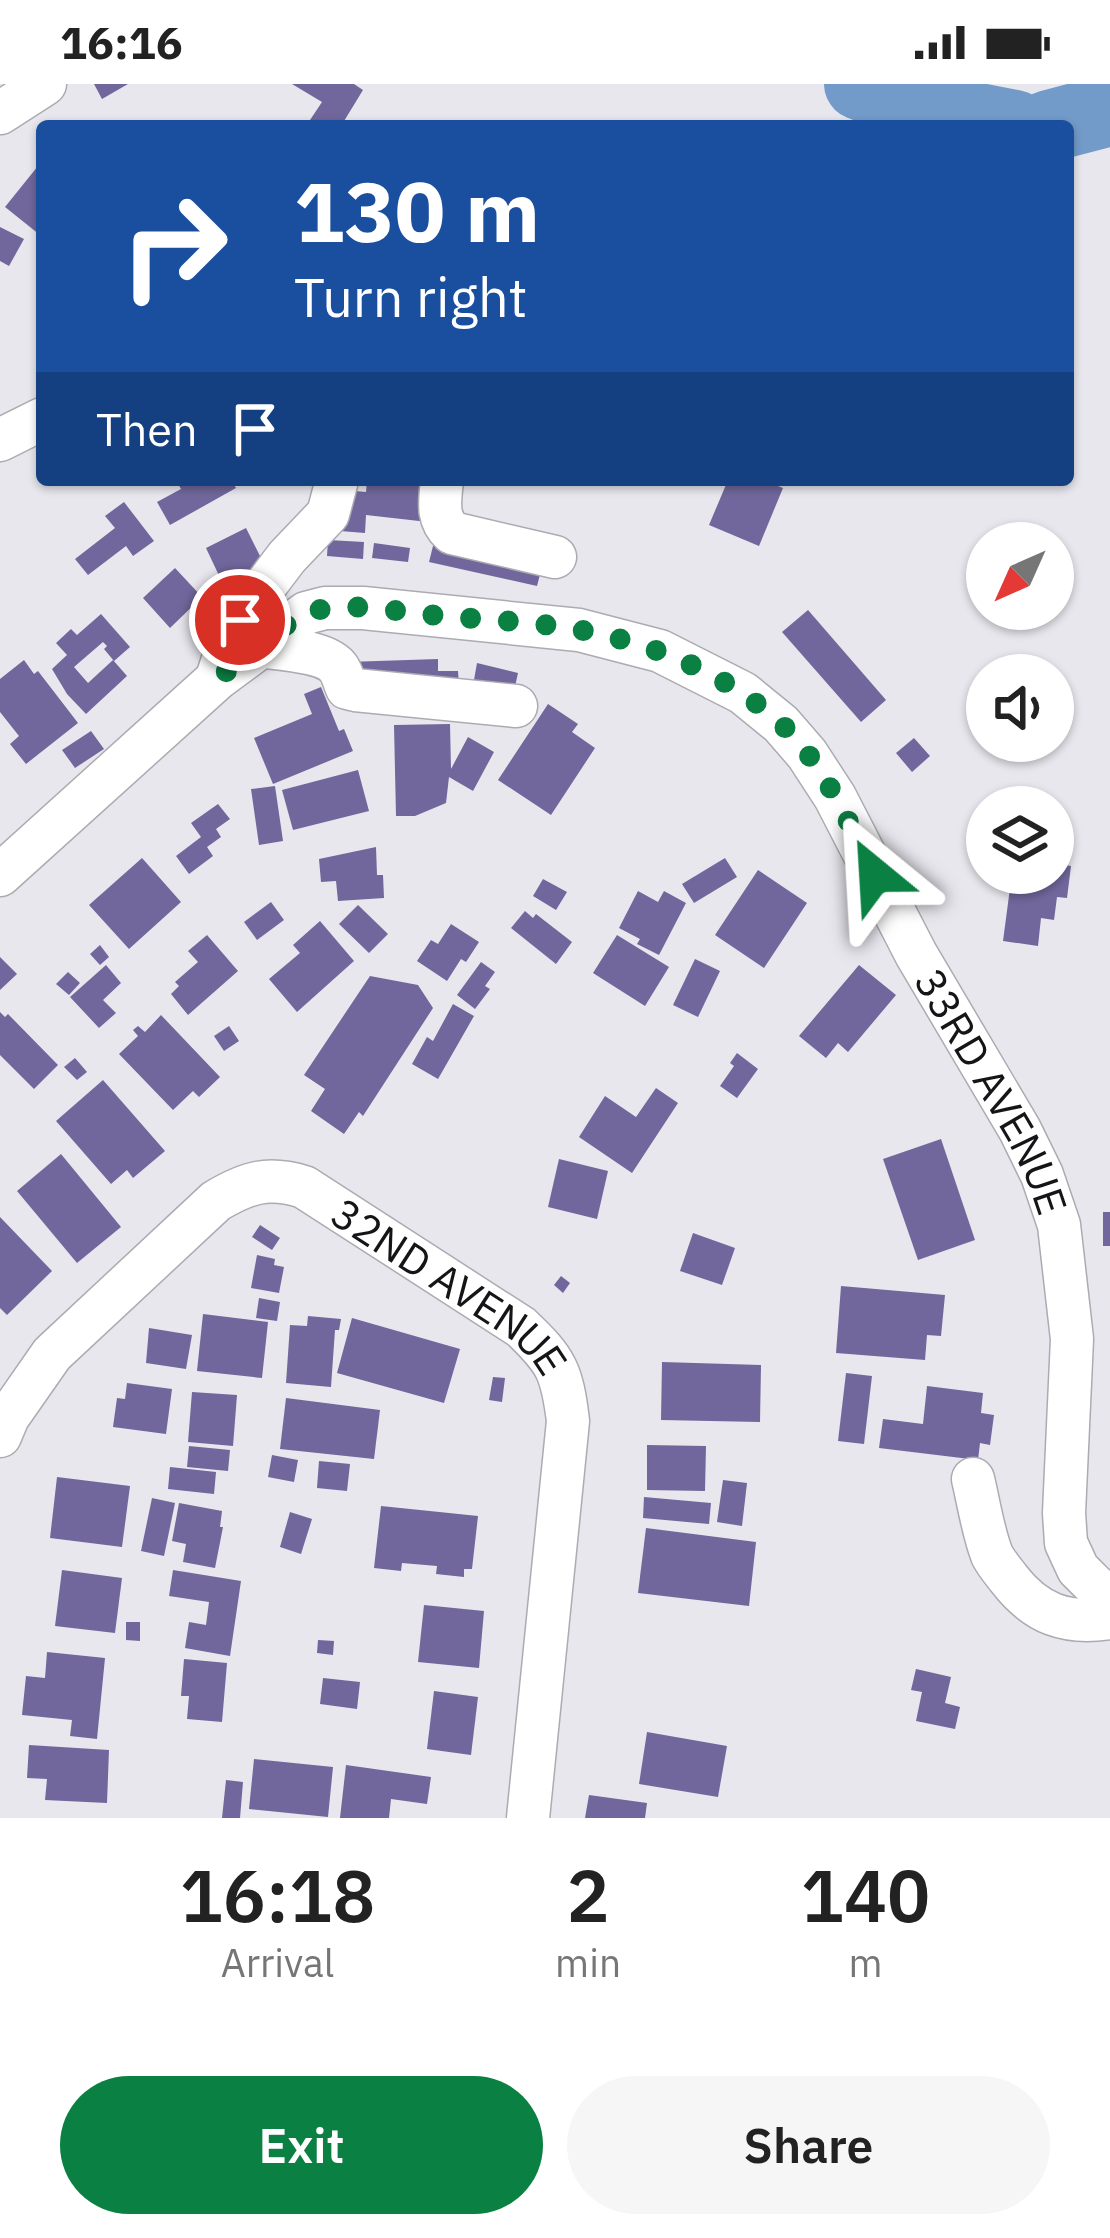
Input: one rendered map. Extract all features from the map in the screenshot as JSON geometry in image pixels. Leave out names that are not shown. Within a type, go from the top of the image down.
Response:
[{"type":"street","points":[[0,113],[45,84]]},
{"type":"street","points":[[0,440],[36,421]]},
{"type":"street","points":[[217,679],[240,620],[287,557],[328,514],[336,486]]},
{"type":"street","points":[[442,486],[442,524],[452,533],[555,557]]},
{"type":"street","name":"33RD AVENUE","points":[[0,875],[217,679],[307,613],[325,608],[579,630],[660,651],[743,693],[781,724],[835,797],[916,954],[1042,1175],[1059,1225],[1072,1339],[1066,1543],[1078,1569],[1098,1589],[1110,1593]]},
{"type":"street","points":[[259,646],[328,660],[339,668],[347,688],[355,691],[517,706]]},
{"type":"street","name":"32ND AVENUE","points":[[0,1436],[52,1354],[216,1201],[242,1186],[263,1181],[304,1187],[521,1327],[558,1368],[568,1421],[528,1818]]},
{"type":"street","points":[[973,1480],[993,1558],[1019,1592],[1038,1610],[1086,1622],[1110,1618]]},
{"type":"building","points":[[94,84],[128,84],[102,99]]},
{"type":"building","points":[[292,84],[354,84],[363,90],[345,120],[310,120],[322,102]]},
{"type":"building","points":[[36,168],[36,232],[5,207]]},
{"type":"building","points":[[0,227],[24,239],[9,266],[0,261]]},
{"type":"building","points":[[366,486],[431,486],[428,522],[366,515],[365,533],[340,531],[344,490],[366,492]]},
{"type":"building","points":[[725,486],[783,488],[759,546],[709,525]]},
{"type":"building","points":[[236,488],[170,525],[157,502],[181,489]]},
{"type":"building","points":[[124,502],[154,541],[133,556],[126,546],[88,575],[75,559],[115,528],[105,516]]},
{"type":"building","points":[[246,528],[264,564],[223,584],[206,548]]},
{"type":"building","points":[[435,538],[543,563],[537,586],[429,562]]},
{"type":"building","points":[[328,540],[364,542],[363,559],[327,556]]},
{"type":"building","points":[[374,543],[410,548],[408,562],[372,558]]},
{"type":"building","points":[[175,568],[202,597],[170,628],[143,598]]},
{"type":"building","points":[[808,610],[886,700],[861,722],[782,632]]},
{"type":"building","points":[[101,614],[130,647],[114,661],[103,642],[74,667],[88,683],[113,660],[127,676],[86,714],[52,669],[67,655],[56,643],[71,629],[77,635]]},
{"type":"building","points":[[438,659],[438,671],[458,671],[459,686],[347,686],[347,662]]},
{"type":"building","points":[[24,660],[78,723],[26,764],[10,744],[19,736],[0,712],[0,679]]},
{"type":"building","points":[[477,663],[518,673],[512,700],[472,691]]},
{"type":"building","points":[[321,687],[353,751],[273,784],[254,738],[312,714],[304,694]]},
{"type":"building","points":[[548,704],[578,724],[572,732],[595,748],[551,815],[498,780]]},
{"type":"building","points":[[450,724],[451,769],[468,737],[494,752],[473,791],[449,777],[446,803],[415,816],[396,816],[394,725]]},
{"type":"building","points":[[91,731],[104,749],[75,768],[62,750]]},
{"type":"building","points":[[914,738],[930,756],[912,772],[896,753]]},
{"type":"building","points":[[358,770],[369,811],[293,830],[282,790]]},
{"type":"building","points":[[275,786],[283,841],[259,845],[251,789]]},
{"type":"building","points":[[218,804],[230,819],[216,829],[221,837],[207,847],[213,856],[189,874],[176,856],[201,837],[191,823]]},
{"type":"building","points":[[376,847],[384,898],[338,901],[336,881],[321,882],[319,859]]},
{"type":"building","points":[[142,858],[181,902],[129,949],[89,905]]},
{"type":"building","points":[[725,858],[737,877],[694,903],[682,884]]},
{"type":"building","points":[[758,870],[807,903],[764,968],[715,935]]},
{"type":"building","points":[[543,879],[567,892],[556,910],[533,896]]},
{"type":"building","points":[[638,891],[658,902],[664,891],[686,903],[659,955],[619,928]]},
{"type":"building","points":[[1009,894],[1068,894],[1067,898],[1057,897],[1054,920],[1041,918],[1038,946],[1003,941]]},
{"type":"building","points":[[271,902],[284,920],[257,940],[244,922]]},
{"type":"building","points":[[358,905],[388,934],[369,953],[339,924]]},
{"type":"building","points":[[525,911],[572,942],[556,964],[511,928]]},
{"type":"building","points":[[320,921],[354,961],[297,1012],[269,979],[300,953],[293,945]]},
{"type":"building","points":[[451,924],[479,942],[447,981],[417,961],[431,940],[438,944]]},
{"type":"building","points":[[207,935],[238,971],[188,1015],[171,994],[179,986],[175,982],[198,962],[188,951]]},
{"type":"building","points":[[617,935],[669,967],[645,1006],[593,973]]},
{"type":"building","points":[[100,945],[109,957],[100,965],[90,954]]},
{"type":"building","points":[[0,957],[17,974],[0,990]]},
{"type":"building","points":[[695,959],[720,971],[698,1017],[673,1005]]},
{"type":"building","points":[[481,962],[495,972],[485,986],[490,989],[475,1009],[457,995]]},
{"type":"building","points":[[106,965],[121,983],[103,1000],[116,1013],[99,1028],[70,997]]},
{"type":"building","points":[[859,965],[896,995],[848,1052],[838,1043],[826,1058],[799,1036]]},
{"type":"building","points":[[68,972],[80,983],[69,995],[56,984]]},
{"type":"building","points":[[370,976],[418,985],[433,1008],[363,1116],[359,1112],[344,1134],[311,1111],[325,1089],[304,1075]]},
{"type":"building","points":[[453,1004],[474,1016],[438,1079],[412,1064],[427,1037],[433,1041]]},
{"type":"building","points":[[0,1012],[5,1017],[8,1014],[58,1065],[34,1089],[0,1055]]},
{"type":"building","points":[[161,1015],[220,1077],[199,1097],[193,1091],[173,1110],[119,1054],[138,1036],[133,1030],[138,1026],[145,1032]]},
{"type":"building","points":[[229,1026],[239,1041],[224,1051],[214,1036]]},
{"type":"building","points":[[737,1053],[758,1069],[737,1098],[720,1086]]},
{"type":"building","points":[[75,1058],[87,1072],[77,1080],[64,1067]]},
{"type":"building","points":[[103,1080],[165,1151],[133,1178],[127,1170],[111,1184],[56,1121]]},
{"type":"building","points":[[656,1088],[678,1103],[632,1173],[579,1137],[605,1096],[636,1117]]},
{"type":"building","points":[[941,1139],[975,1240],[918,1260],[883,1159]]},
{"type":"building","points":[[61,1154],[121,1227],[77,1263],[17,1191]]},
{"type":"building","points":[[559,1159],[608,1171],[597,1219],[548,1207]]},
{"type":"building","points":[[1103,1212],[1110,1212],[1110,1246],[1103,1246]]},
{"type":"building","points":[[0,1217],[52,1271],[7,1315],[0,1308]]},
{"type":"building","points":[[260,1225],[280,1238],[272,1250],[252,1237]]},
{"type":"building","points":[[693,1233],[735,1248],[722,1285],[680,1271]]},
{"type":"building","points":[[257,1255],[275,1259],[274,1265],[284,1267],[279,1293],[251,1288]]},
{"type":"building","points":[[561,1276],[570,1283],[563,1293],[554,1285]]},
{"type":"building","points":[[841,1286],[945,1295],[941,1336],[927,1335],[925,1360],[836,1353]]},
{"type":"building","points":[[259,1298],[280,1302],[277,1321],[256,1318]]},
{"type":"building","points":[[203,1314],[268,1322],[262,1378],[197,1371]]},
{"type":"building","points":[[308,1316],[341,1319],[335,1330],[331,1387],[286,1383],[290,1325],[307,1326]]},
{"type":"building","points":[[352,1318],[460,1349],[444,1403],[337,1373]]},
{"type":"building","points":[[149,1328],[192,1335],[186,1369],[146,1363]]},
{"type":"building","points":[[662,1362],[761,1365],[760,1422],[661,1420]]},
{"type":"building","points":[[846,1373],[872,1376],[864,1444],[838,1441]]},
{"type":"building","points":[[493,1377],[505,1378],[502,1402],[489,1400]]},
{"type":"building","points":[[127,1383],[172,1389],[166,1434],[113,1427],[117,1398],[125,1399]]},
{"type":"building","points":[[927,1386],[983,1393],[981,1413],[994,1415],[990,1445],[980,1443],[978,1460],[879,1448],[883,1419],[923,1424]]},
{"type":"building","points":[[192,1392],[237,1395],[233,1446],[188,1442]]},
{"type":"building","points":[[286,1398],[380,1410],[374,1459],[280,1449]]},
{"type":"building","points":[[647,1445],[706,1446],[705,1491],[647,1490]]},
{"type":"building","points":[[189,1446],[230,1450],[228,1471],[187,1467]]},
{"type":"building","points":[[272,1455],[298,1460],[294,1482],[268,1477]]},
{"type":"building","points":[[319,1461],[350,1464],[347,1491],[317,1488]]},
{"type":"building","points":[[170,1467],[216,1472],[214,1494],[168,1489]]},
{"type":"building","points":[[57,1477],[130,1486],[122,1547],[50,1538]]},
{"type":"building","points":[[723,1480],[747,1483],[742,1526],[717,1522]]},
{"type":"building","points":[[644,1497],[711,1503],[709,1524],[643,1518]]},
{"type":"building","points":[[152,1498],[175,1503],[164,1556],[141,1551]]},
{"type":"building","points":[[179,1503],[222,1511],[215,1568],[183,1562],[186,1544],[172,1541]]},
{"type":"building","points":[[381,1506],[478,1516],[472,1569],[464,1569],[464,1577],[436,1574],[437,1566],[402,1563],[401,1571],[374,1568]]},
{"type":"building","points":[[290,1512],[312,1519],[301,1554],[280,1547]]},
{"type":"building","points":[[646,1528],[756,1542],[749,1606],[638,1593]]},
{"type":"building","points":[[62,1570],[122,1578],[115,1633],[55,1626]]},
{"type":"building","points":[[173,1570],[241,1581],[230,1656],[185,1648],[189,1622],[206,1625],[209,1602],[169,1596]]},
{"type":"building","points":[[424,1605],[484,1611],[479,1668],[418,1662]]},
{"type":"building","points":[[126,1622],[140,1622],[140,1641],[126,1640]]},
{"type":"building","points":[[318,1640],[334,1641],[333,1655],[317,1653]]},
{"type":"building","points":[[47,1652],[105,1658],[97,1739],[70,1736],[72,1720],[22,1715],[26,1676],[45,1678]]},
{"type":"building","points":[[184,1659],[227,1663],[222,1722],[187,1719],[189,1696],[181,1696]]},
{"type":"building","points":[[916,1669],[951,1677],[945,1703],[960,1707],[955,1729],[916,1721],[922,1692],[911,1690]]},
{"type":"building","points":[[323,1678],[360,1682],[357,1709],[320,1704]]},
{"type":"building","points":[[434,1691],[478,1697],[471,1755],[427,1749]]},
{"type":"building","points":[[647,1732],[727,1746],[718,1797],[639,1784]]},
{"type":"building","points":[[29,1745],[109,1750],[107,1803],[45,1800],[47,1779],[27,1778]]},
{"type":"building","points":[[254,1759],[333,1767],[328,1817],[249,1809]]},
{"type":"building","points":[[346,1765],[431,1777],[427,1804],[391,1799],[389,1818],[340,1818]]},
{"type":"building","points":[[226,1780],[243,1782],[240,1818],[222,1818]]},
{"type":"building","points":[[589,1795],[647,1803],[645,1818],[585,1818]]},
{"type":"waterway","points":[[860,84],[921,108],[984,120]]},
{"type":"waterway","points":[[1072,120],[1110,110]]},
{"type":"route","points":[[240,620],[217,679],[307,613],[325,608],[579,630],[660,651],[743,693],[781,724],[835,797],[875,875]]}]
